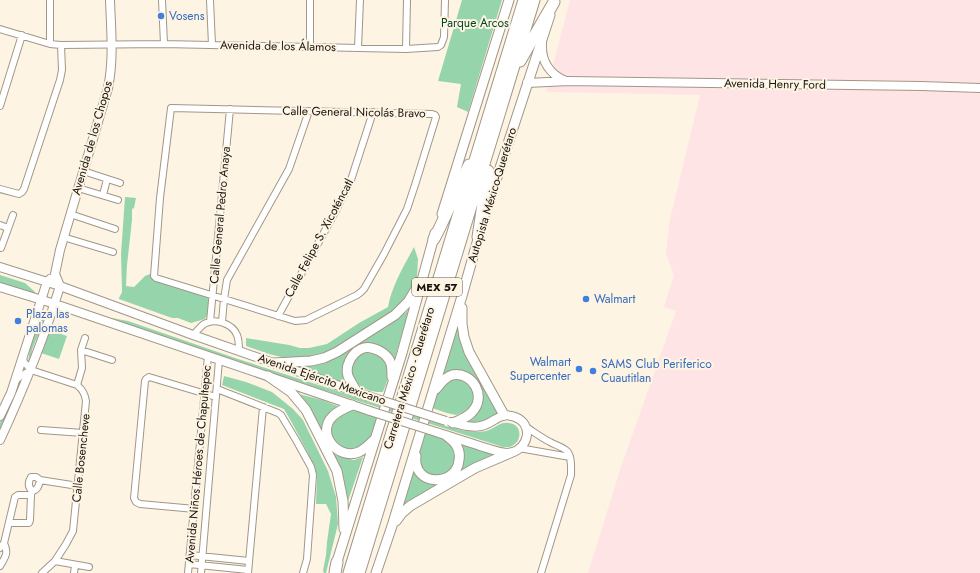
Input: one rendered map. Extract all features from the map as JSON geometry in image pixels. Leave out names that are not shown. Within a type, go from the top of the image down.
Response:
[{"type":"highway","name":"Carretera México - Querétaro","points":[[359,573],[486,142],[524,0]]},
{"type":"highway","name":"Carretera México - Querétaro","points":[[349,573],[486,142],[510,79],[534,0]]},
{"type":"highway","points":[[510,79],[554,1]]},
{"type":"highway","points":[[434,239],[460,181],[486,142]]},
{"type":"highway","points":[[478,237],[489,167],[486,142]]},
{"type":"main road","name":"Avenida de los Chopos","points":[[55,274],[70,214],[108,88],[112,44],[110,0]]},
{"type":"main road","points":[[335,569],[402,353],[434,239],[509,0]]},
{"type":"main road","name":"Autopista México-Querétaro","points":[[376,572],[418,443],[478,237],[554,1]]},
{"type":"main road","name":"Avenida Henry Ford","points":[[542,39],[542,54],[548,68],[559,78],[569,81]]},
{"type":"main road","name":"Avenida Henry Ford","points":[[528,83],[569,81],[980,88]]},
{"type":"main road","name":"Avenida Ejército Mexicano","points":[[1,266],[374,398],[450,422],[464,426],[483,426],[495,418],[504,415]]},
{"type":"main road","points":[[274,363],[311,362],[336,352],[395,315],[408,302],[425,270]]},
{"type":"main road","points":[[0,416],[14,382],[40,299],[47,282],[55,274],[60,286],[55,304],[31,370],[0,440]]},
{"type":"main road","name":"Avenida Ejército Mexicano","points":[[0,287],[55,304],[370,411],[496,451],[510,453]]},
{"type":"main road","points":[[392,526],[402,513],[410,506],[475,468],[510,453],[526,442],[526,427],[517,418],[504,415],[469,352],[464,337],[462,324],[462,296]]},
{"type":"main road","points":[[357,392],[348,375],[348,364],[352,356],[360,349],[372,348],[389,359],[393,382]]},
{"type":"main road","points":[[433,392],[445,378],[452,375],[467,378],[477,387],[478,402],[473,412],[466,417],[450,422]]},
{"type":"main road","points":[[268,376],[291,392],[306,410],[337,471],[343,501],[344,538]]},
{"type":"main road","points":[[352,404],[336,413],[329,421],[327,434],[331,444],[335,449],[346,454],[359,452],[374,440]]},
{"type":"main road","points":[[418,443],[415,462],[418,472],[426,478],[432,480],[446,478],[455,472],[458,467],[460,454],[457,446],[447,436]]},
{"type":"street","points":[[50,0],[50,44]]},
{"type":"street","points":[[162,0],[164,44]]},
{"type":"street","points":[[210,0],[212,45]]},
{"type":"street","points":[[310,0],[310,46]]},
{"type":"street","points":[[358,48],[360,0]]},
{"type":"street","points":[[406,49],[407,0]]},
{"type":"street","name":"Avenida de los Álamos","points":[[112,44],[310,46],[406,49],[438,47],[441,45],[444,37],[445,0]]},
{"type":"street","points":[[0,29],[50,44],[112,44]]},
{"type":"street","points":[[0,106],[22,36]]},
{"type":"street","points":[[0,189],[19,194],[24,189],[60,80],[62,70],[61,45]]},
{"type":"street","name":"Calle General Nicolás Bravo","points":[[171,108],[308,111],[435,115],[416,185],[407,209],[384,254],[361,292],[306,320],[295,321],[156,278],[154,276],[157,233],[171,108]]},
{"type":"street","name":"Calle General Pedro Anaya","points":[[210,322],[230,109]]},
{"type":"street","points":[[222,322],[227,280],[289,169],[308,111]]},
{"type":"street","name":"Calle Felipe S. Xicoténcatl","points":[[278,316],[350,183],[373,112]]},
{"type":"street","points":[[83,171],[120,183]]},
{"type":"street","points":[[103,195],[107,179]]},
{"type":"street","points":[[78,188],[118,200]]},
{"type":"street","points":[[70,214],[115,229]]},
{"type":"street","points":[[1,248],[13,216]]},
{"type":"street","points":[[0,225],[8,228]]},
{"type":"street","points":[[64,237],[113,252]]},
{"type":"street","points":[[193,335],[198,328],[206,323],[218,321],[222,322],[234,330],[237,334],[240,351]]},
{"type":"street","points":[[22,358],[31,370],[77,385],[82,368],[81,350],[85,338]]},
{"type":"street","points":[[81,350],[112,360]]},
{"type":"street","name":"Avenida Niños Héroes de Chapultepec","points":[[188,573],[208,356]]},
{"type":"street","name":"Avenida Niños Héroes de Chapultepec","points":[[201,573],[219,360]]},
{"type":"street","points":[[14,382],[31,370]]},
{"type":"street","points":[[195,509],[140,504],[136,502],[134,498],[145,381],[149,377],[216,397]]},
{"type":"street","name":"Calle Bosencheve","points":[[42,573],[55,561],[73,530],[86,401],[82,389],[77,385]]},
{"type":"street","points":[[217,389],[278,413],[284,419],[312,471],[307,559],[304,573]]},
{"type":"street","points":[[189,564],[248,572],[263,407]]},
{"type":"street","points":[[526,427],[549,442],[565,449],[568,452],[572,466],[571,475],[540,573]]},
{"type":"street","points":[[41,430],[83,433]]},
{"type":"street","points":[[519,448],[570,457]]},
{"type":"street","points":[[198,475],[209,475]]},
{"type":"street","points":[[9,523],[29,523],[31,493],[29,479],[31,476],[40,480],[78,486]]},
{"type":"street","points":[[0,566],[7,552],[7,549],[2,546],[16,496],[31,493],[37,488],[40,480]]},
{"type":"street","points":[[190,554],[249,561]]},
{"type":"street","points":[[55,561],[89,567]]},
{"type":"street","points":[[74,573],[75,565]]},
{"type":"shaded area","points":[[570,0],[980,0],[980,573],[588,573],[621,467],[676,311],[664,307],[674,275],[666,254],[670,219],[700,95],[546,92]]},
{"type":"green space","name":"Parque Arcos","points":[[462,0],[502,0],[468,112],[457,107],[461,84],[438,81]]},
{"type":"green space","points":[[125,197],[136,198],[134,208],[132,209],[126,286],[134,287],[145,276],[150,274],[157,278],[209,294],[209,311],[205,319],[191,323],[178,318],[172,318],[119,299],[122,292],[121,254]]},
{"type":"green space","points":[[414,247],[418,259],[417,278],[414,288],[394,312],[350,339],[320,356],[304,358],[281,357],[246,346],[246,338],[300,348],[309,348],[327,344],[359,323],[388,307],[395,283]]},
{"type":"green space","points":[[0,275],[25,283],[35,292],[35,294],[0,284]]},
{"type":"green space","points":[[409,310],[393,364],[387,352],[354,349],[349,384],[290,366],[317,365],[331,360],[388,326]]},
{"type":"green space","points":[[41,316],[44,322],[32,350],[31,360],[28,365],[33,336],[38,318]]},
{"type":"green space","points":[[100,316],[128,321],[235,358],[449,427],[481,432],[503,423],[512,424],[519,430],[519,439],[510,447],[503,447],[229,360]]},
{"type":"green space","points":[[459,321],[459,333],[471,366],[498,412],[491,418],[481,421],[464,421],[478,409],[472,377],[441,379]]},
{"type":"green space","points":[[49,330],[67,336],[59,359],[38,352]]},
{"type":"green space","points":[[364,352],[376,353],[387,363],[389,374],[383,392],[374,392],[365,389],[354,379],[352,366],[356,359]]},
{"type":"green space","points":[[25,376],[0,435],[0,422]]},
{"type":"green space","points":[[224,376],[246,382],[272,392],[293,409],[303,420],[328,471],[336,497],[338,524],[326,573],[323,571],[331,514],[326,504],[316,504],[317,474],[312,467],[308,453],[284,409],[222,385]]},
{"type":"green space","points":[[456,378],[466,381],[473,388],[474,396],[468,411],[456,415],[432,408],[436,393],[446,382]]},
{"type":"green space","points":[[291,392],[322,400],[340,407],[329,415],[323,428],[332,453],[354,460],[363,457],[347,504],[339,470]]},
{"type":"green space","points":[[345,411],[357,412],[377,418],[370,440],[358,450],[340,449],[331,439],[331,424]]},
{"type":"green space","points":[[424,432],[445,439],[454,446],[456,465],[443,477],[425,474],[417,460]]},
{"type":"green space","points":[[460,443],[496,454],[400,511],[414,470],[418,475],[453,476]]},
{"type":"place","name":"Vosens","points":[[161,16]]},
{"type":"place","name":"Walmart","points":[[586,299]]},
{"type":"place","name":"Plaza las palomas","points":[[18,321]]},
{"type":"place","name":"Walmart Supercenter","points":[[579,369]]},
{"type":"place","name":"SAMS Club Periferico Cuautitlan","points":[[593,371]]}]
